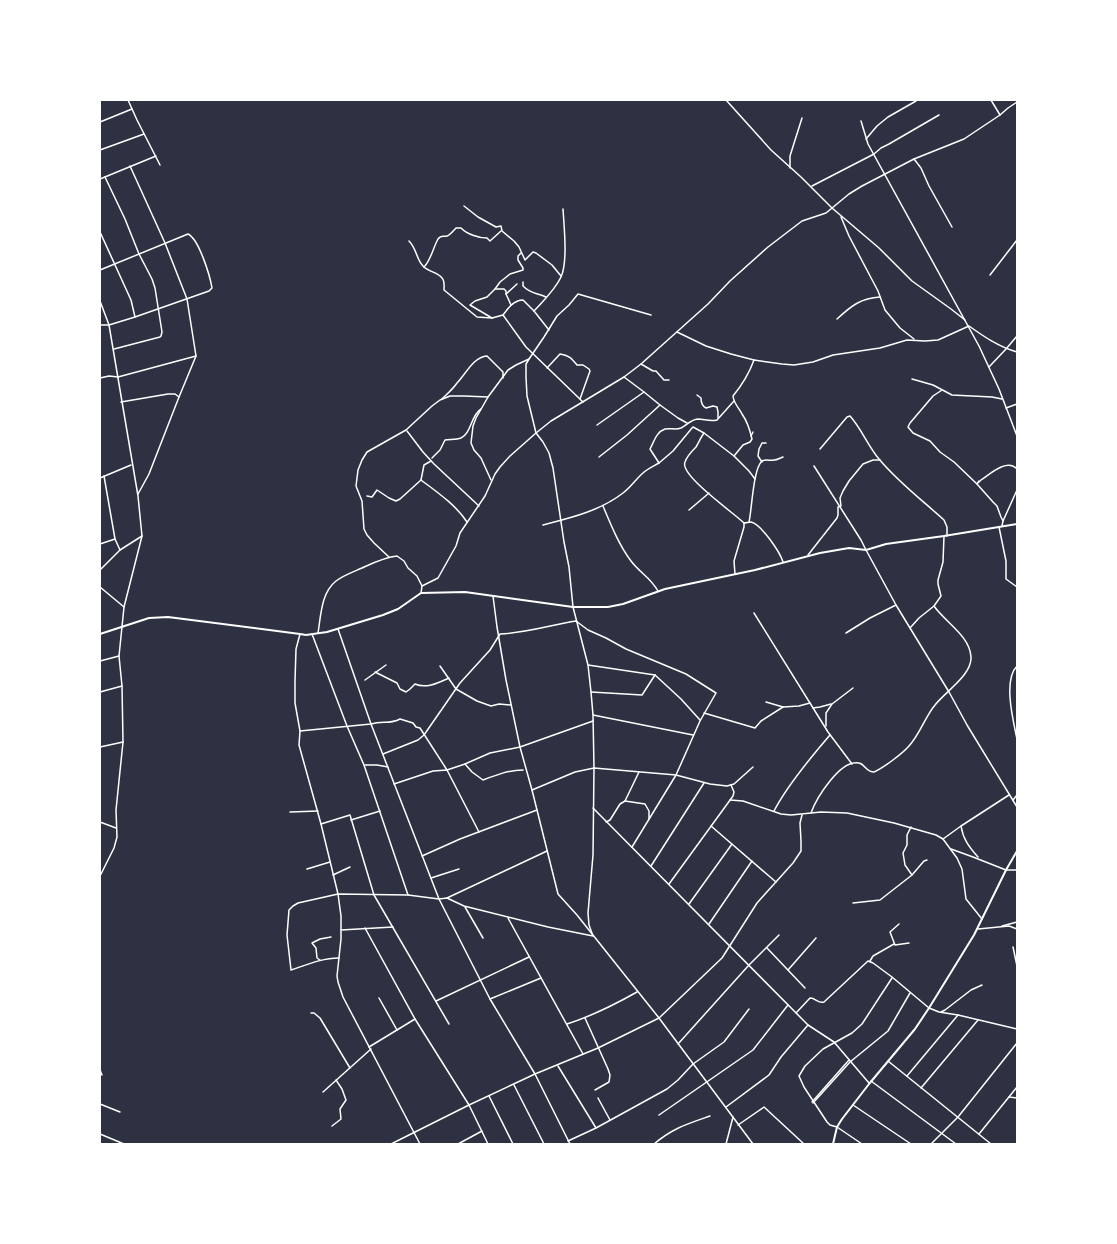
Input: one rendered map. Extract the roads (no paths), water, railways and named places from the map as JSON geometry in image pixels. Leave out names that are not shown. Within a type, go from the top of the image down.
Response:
[{"type":"main road","points":[[100,634],[149,618],[168,616],[300,634],[312,634],[338,629],[398,609],[421,593],[457,591],[573,607],[615,606],[658,591],[735,574],[808,555],[849,548],[866,550],[886,544],[1017,524]]},
{"type":"main road","points":[[833,1144],[842,1119],[870,1082],[915,1029],[929,1008],[978,929],[1006,870],[1017,851]]},
{"type":"street","points":[[128,100],[160,165]]},
{"type":"street","points":[[726,100],[767,147],[832,208],[879,248],[912,281],[952,309],[967,322]]},
{"type":"street","points":[[991,100],[1000,115]]},
{"type":"street","points":[[866,139],[877,126],[888,117],[916,101]]},
{"type":"street","points":[[422,586],[438,578],[456,546],[460,533],[479,506],[491,481],[500,467],[536,433],[551,421],[624,377],[641,364],[708,304],[730,281],[768,247],[802,221],[821,215],[849,194],[914,159],[964,139],[1017,102]]},
{"type":"street","points":[[100,122],[132,109]]},
{"type":"street","points":[[811,187],[874,154],[881,148],[939,115]]},
{"type":"street","points":[[790,168],[790,156],[802,118]]},
{"type":"street","points":[[861,121],[866,139],[891,187],[969,326],[989,367],[1017,436]]},
{"type":"street","points":[[100,150],[144,134]]},
{"type":"street","points":[[100,179],[156,156]]},
{"type":"street","points":[[914,159],[921,168],[929,186],[952,226]]},
{"type":"street","points":[[130,166],[165,243],[187,299],[196,356],[149,474],[141,487],[138,496]]},
{"type":"street","points":[[105,177],[125,219],[139,254],[156,288],[162,332],[161,336],[114,349]]},
{"type":"street","points":[[464,206],[483,220],[496,226],[501,226],[502,231],[519,247],[525,260],[533,252],[540,255],[552,265],[561,276]]},
{"type":"street","points":[[534,311],[554,288],[561,276],[565,236],[563,209]]},
{"type":"street","points":[[840,215],[885,310],[905,332],[916,340]]},
{"type":"street","points":[[424,268],[428,262],[433,247],[437,243],[438,238],[441,236],[449,236],[456,228],[461,228],[467,233],[487,238],[490,241],[502,231]]},
{"type":"street","points":[[100,232],[130,300],[135,317]]},
{"type":"street","points":[[100,270],[188,234],[193,236],[196,240],[212,288],[209,291],[135,317],[100,325]]},
{"type":"street","points":[[990,275],[1017,240]]},
{"type":"street","points":[[409,241],[415,249],[424,268],[442,277],[444,280],[444,290],[477,317],[492,318],[503,315],[516,301],[523,300],[549,330]]},
{"type":"street","points":[[463,306],[470,305],[487,297],[500,282],[510,274],[523,270],[518,260],[518,256],[521,253]]},
{"type":"street","points":[[523,282],[523,286],[533,294],[546,297]]},
{"type":"street","points":[[506,294],[517,284]]},
{"type":"street","points":[[495,289],[504,289],[511,305]]},
{"type":"street","points":[[491,481],[481,458],[474,450],[471,443],[473,426],[488,397],[508,370],[529,358],[533,354],[557,316],[578,294],[651,315]]},
{"type":"street","points":[[837,319],[851,306],[859,302],[880,297]]},
{"type":"street","points":[[100,301],[109,324],[114,349],[121,402],[138,496],[142,536],[124,608],[119,656],[122,686],[123,742],[117,794],[117,837],[114,848],[100,876]]},
{"type":"street","points":[[470,305],[492,318]]},
{"type":"street","points":[[503,315],[526,347],[583,402]]},
{"type":"street","points":[[676,332],[706,346],[731,354],[754,360],[794,365],[813,362],[833,355],[880,348],[903,340],[938,340],[969,326]]},
{"type":"street","points":[[969,326],[1006,349],[1017,352]]},
{"type":"street","points":[[989,367],[1017,336]]},
{"type":"street","points":[[547,368],[560,354],[569,356],[577,365],[583,365],[589,369],[590,371],[580,399]]},
{"type":"street","points":[[100,378],[109,376],[118,377],[196,356]]},
{"type":"street","points":[[389,557],[374,543],[364,529],[362,501],[356,486],[358,470],[367,452],[406,430],[457,384],[481,356],[487,356],[503,372],[503,378]]},
{"type":"street","points":[[529,358],[526,364],[526,389],[529,406],[536,433],[544,442],[550,454],[569,567],[573,607],[588,665],[591,692],[594,768],[593,855],[588,913],[593,936]]},
{"type":"street","points":[[751,436],[747,422],[734,401],[733,396],[746,378],[754,360]]},
{"type":"street","points":[[641,364],[653,371],[656,371],[664,380],[669,380]]},
{"type":"street","points":[[624,377],[660,405],[687,423]]},
{"type":"street","points":[[912,379],[933,385],[952,395],[992,397],[1002,400]]},
{"type":"street","points":[[942,390],[933,396],[908,427],[913,433],[930,441],[940,452],[954,462],[977,484],[997,506],[1002,521],[1002,526]]},
{"type":"street","points":[[597,425],[644,392]]},
{"type":"street","points":[[121,402],[168,394],[175,394],[179,397]]},
{"type":"street","points":[[697,395],[701,398],[704,407],[717,407],[718,418]]},
{"type":"street","points":[[440,400],[450,396],[488,397]]},
{"type":"street","points":[[659,463],[650,449],[655,437],[665,430],[682,428],[687,423],[698,419],[714,421],[734,401]]},
{"type":"street","points":[[1006,408],[1017,404]]},
{"type":"street","points":[[599,457],[627,435],[660,405]]},
{"type":"street","points":[[432,458],[440,450],[445,440],[460,438],[464,435],[472,423],[477,411],[482,408]]},
{"type":"street","points":[[820,449],[847,416],[850,416],[873,452],[880,460],[907,487],[944,520],[947,526],[943,562],[938,580],[941,596],[934,606],[919,618],[910,628]]},
{"type":"street","points":[[542,525],[562,521],[603,506],[624,493],[643,472],[659,463],[673,451],[693,427],[704,433],[734,456],[755,479]]},
{"type":"street","points":[[406,430],[431,461],[479,506]]},
{"type":"street","points":[[734,456],[743,445],[751,440],[751,436],[754,432]]},
{"type":"street","points":[[704,433],[696,447],[684,462],[686,472],[698,485],[744,523]]},
{"type":"street","points":[[762,462],[758,456],[759,449],[762,443],[766,443]]},
{"type":"street","points":[[749,522],[755,479],[762,462],[783,457]]},
{"type":"street","points":[[808,555],[837,518],[838,507],[841,506],[840,498],[849,481],[863,464],[873,460],[880,460]]},
{"type":"street","points":[[367,496],[372,497],[377,490],[388,498],[396,501],[400,499],[421,480],[424,465],[431,461]]},
{"type":"street","points":[[100,478],[132,465]]},
{"type":"street","points":[[977,484],[979,481],[1001,467],[1010,465],[1015,466],[1017,469]]},
{"type":"street","points":[[814,466],[841,506],[896,605],[1017,807]]},
{"type":"street","points":[[104,476],[115,539],[120,550]]},
{"type":"street","points":[[421,480],[448,502],[463,516],[467,522]]},
{"type":"street","points":[[1002,521],[1017,490]]},
{"type":"street","points":[[689,510],[709,493]]},
{"type":"street","points":[[603,506],[612,527],[628,556],[637,568],[651,580],[658,591]]},
{"type":"street","points":[[744,523],[749,522],[755,524],[762,530],[780,554],[783,562]]},
{"type":"street","points":[[735,574],[734,561],[744,523]]},
{"type":"street","points":[[999,527],[1006,561],[1006,579],[1017,588]]},
{"type":"street","points":[[100,570],[120,550],[142,536]]},
{"type":"street","points":[[100,544],[115,539]]},
{"type":"street","points":[[318,633],[324,598],[329,587],[345,575],[389,557],[400,557],[408,568],[417,576],[422,586],[421,593]]},
{"type":"street","points":[[100,587],[124,608]]},
{"type":"street","points":[[493,595],[498,636],[520,747],[558,894],[577,915],[659,1018],[753,1144]]},
{"type":"street","points":[[846,633],[870,618],[896,605]]},
{"type":"street","points":[[811,813],[815,803],[828,782],[842,769],[852,764],[859,763],[869,771],[874,772],[904,751],[913,741],[935,705],[968,670],[971,657],[966,642],[958,631],[934,606]]},
{"type":"street","points":[[754,612],[830,735],[852,764]]},
{"type":"street","points":[[383,754],[418,740],[425,734],[456,689],[490,650],[500,634],[510,634],[576,621],[588,630],[626,649],[686,674],[716,693],[700,720],[676,775],[632,847]]},
{"type":"street","points":[[338,629],[371,724],[439,899],[490,999],[535,1074],[570,1144]]},
{"type":"street","points":[[300,634],[296,649],[295,680],[295,703],[300,730],[299,745],[318,811],[342,916],[337,976],[340,990],[420,1144]]},
{"type":"street","points":[[312,634],[347,726],[364,765],[408,895]]},
{"type":"street","points":[[100,661],[119,656]]},
{"type":"street","points":[[366,680],[374,672],[386,665]]},
{"type":"street","points":[[588,665],[655,675],[681,699],[700,720]]},
{"type":"street","points":[[440,666],[456,689],[477,701],[491,706],[499,704],[511,705]]},
{"type":"street","points":[[1017,666],[1012,674],[1010,699],[1017,738]]},
{"type":"street","points":[[374,672],[397,684],[400,689],[406,692],[415,684],[434,685],[448,678]]},
{"type":"street","points":[[591,692],[642,694],[655,675]]},
{"type":"street","points":[[100,692],[122,686]]},
{"type":"street","points":[[826,728],[826,713],[834,703],[853,688]]},
{"type":"street","points":[[766,702],[783,707],[799,706],[810,703]]},
{"type":"street","points":[[813,708],[834,703]]},
{"type":"street","points":[[704,713],[755,728],[761,721],[783,707]]},
{"type":"street","points":[[593,715],[694,735]]},
{"type":"street","points":[[300,730],[371,724],[382,721],[393,723],[400,719],[413,723],[425,734],[447,770],[479,832]]},
{"type":"street","points":[[394,784],[434,771],[447,770],[490,753],[520,747],[593,721]]},
{"type":"street","points":[[774,811],[796,778],[830,735]]},
{"type":"street","points":[[100,748],[123,742]]},
{"type":"street","points":[[465,764],[472,772],[483,780],[516,770],[524,770]]},
{"type":"street","points":[[364,765],[388,767]]},
{"type":"street","points":[[532,790],[575,772],[594,768],[676,775],[717,785],[730,785],[739,780],[753,767]]},
{"type":"street","points":[[606,822],[610,820],[620,804],[625,801],[639,772]]},
{"type":"street","points":[[651,866],[704,782]]},
{"type":"street","points":[[669,884],[730,800],[734,792],[730,785]]},
{"type":"street","points":[[943,839],[1010,795]]},
{"type":"street","points":[[1013,800],[1017,796]]},
{"type":"street","points":[[730,800],[739,800],[784,814],[802,815],[827,812],[847,813],[912,827],[931,833],[943,839],[961,866],[966,899],[982,919]]},
{"type":"street","points":[[625,801],[645,804],[649,811],[649,819]]},
{"type":"street","points":[[593,808],[808,1025],[834,1042],[870,1082],[956,1144]]},
{"type":"street","points":[[422,856],[460,839],[537,810]]},
{"type":"street","points":[[290,812],[318,811]]},
{"type":"street","points":[[351,820],[380,811]]},
{"type":"street","points":[[321,824],[350,815],[374,895],[449,1024]]},
{"type":"street","points":[[391,1144],[469,1105],[535,1074],[558,1066],[598,1048],[659,1018],[722,958],[757,903],[789,868],[801,851],[800,823],[802,815]]},
{"type":"street","points":[[100,822],[116,828]]},
{"type":"street","points":[[712,826],[776,882]]},
{"type":"street","points":[[961,826],[962,833],[967,843],[979,859]]},
{"type":"street","points":[[912,827],[907,835],[907,845],[903,853],[905,865],[912,875]]},
{"type":"street","points":[[689,904],[732,844]]},
{"type":"street","points":[[950,849],[1006,870],[1017,870]]},
{"type":"street","points":[[339,958],[320,960],[290,970],[287,935],[289,910],[292,906],[298,903],[338,894],[408,895],[439,899],[447,898],[547,851]]},
{"type":"street","points":[[853,903],[880,900],[912,875],[924,861],[927,860]]},
{"type":"street","points":[[708,924],[752,861]]},
{"type":"street","points":[[307,868],[330,862]]},
{"type":"street","points":[[333,875],[350,866]]},
{"type":"street","points":[[430,878],[459,869]]},
{"type":"street","points":[[447,898],[464,906],[508,918],[548,928],[593,936]]},
{"type":"street","points":[[464,906],[483,938]]},
{"type":"street","points":[[508,918],[583,1054]]},
{"type":"street","points":[[997,928],[1017,922]]},
{"type":"street","points":[[894,943],[890,932],[899,924]]},
{"type":"street","points":[[341,930],[393,926]]},
{"type":"street","points":[[978,929],[1009,926],[1017,929]]},
{"type":"street","points":[[365,928],[415,1019],[469,1105],[488,1144]]},
{"type":"street","points":[[678,1044],[749,965],[779,935]]},
{"type":"street","points":[[320,960],[317,958],[316,948],[312,943],[330,936]]},
{"type":"street","points":[[788,970],[816,938]]},
{"type":"street","points":[[796,1012],[810,998],[820,1003],[824,1002],[865,963],[870,961],[873,956],[894,943],[895,945],[909,943]]},
{"type":"street","points":[[1013,947],[1017,966]]},
{"type":"street","points":[[767,948],[805,988]]},
{"type":"street","points":[[436,1001],[529,957]]},
{"type":"street","points":[[870,961],[929,1008],[939,1012],[1017,1029]]},
{"type":"street","points":[[490,999],[541,978]]},
{"type":"street","points":[[862,1144],[838,1127],[830,1125],[827,1122],[813,1103],[799,1076],[805,1066],[823,1049],[852,1033],[862,1024],[892,978]]},
{"type":"street","points":[[939,1012],[945,1010],[970,990],[982,985]]},
{"type":"street","points":[[566,1024],[585,1018],[615,1005],[637,992]]},
{"type":"street","points":[[813,1103],[850,1061],[888,1031],[910,994]]},
{"type":"street","points":[[379,998],[397,1030]]},
{"type":"street","points":[[659,1115],[753,1050],[788,1005]]},
{"type":"street","points":[[568,1141],[596,1128],[667,1089],[693,1064],[724,1042],[749,1009]]},
{"type":"street","points":[[312,1013],[320,1018],[350,1068]]},
{"type":"street","points":[[907,1076],[958,1015]]},
{"type":"street","points":[[585,1018],[610,1075],[609,1082],[596,1090]]},
{"type":"street","points":[[323,1092],[370,1048],[415,1019]]},
{"type":"street","points":[[921,1088],[978,1020]]},
{"type":"street","points":[[726,1108],[769,1075],[781,1057],[808,1025]]},
{"type":"street","points":[[931,1144],[958,1117],[1017,1043]]},
{"type":"street","points":[[888,1061],[991,1144]]},
{"type":"street","points":[[558,1066],[596,1128]]},
{"type":"street","points":[[100,1070],[102,1075],[100,1074]]},
{"type":"street","points":[[332,1126],[341,1119],[340,1109],[346,1100],[342,1089],[336,1080]]},
{"type":"street","points":[[514,1085],[544,1144]]},
{"type":"street","points":[[979,1134],[1017,1087]]},
{"type":"street","points":[[489,1096],[513,1144]]},
{"type":"street","points":[[1009,1097],[1017,1098]]},
{"type":"street","points":[[598,1098],[610,1120]]},
{"type":"street","points":[[100,1104],[120,1112]]},
{"type":"street","points":[[853,1104],[911,1144]]},
{"type":"street","points":[[738,1125],[764,1107],[804,1144]]},
{"type":"street","points":[[654,1144],[675,1128],[710,1116]]},
{"type":"street","points":[[726,1144],[733,1117]]},
{"type":"street","points":[[458,1144],[482,1131]]},
{"type":"street","points":[[100,1134],[124,1144]]}]
